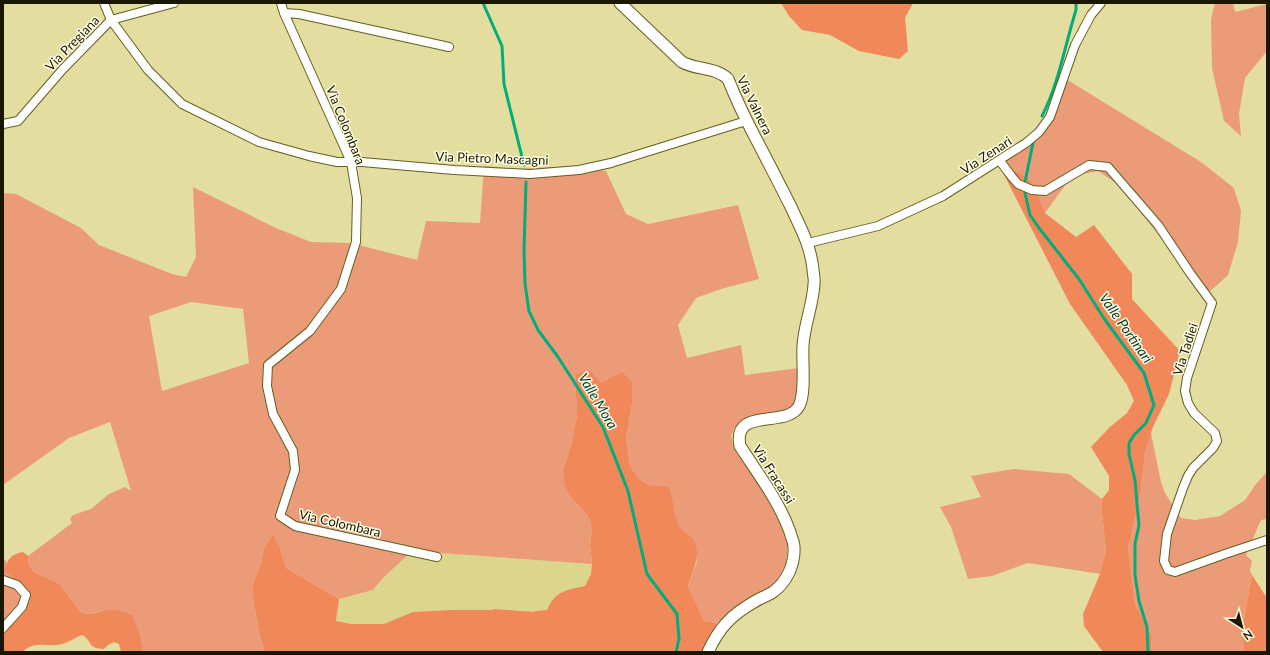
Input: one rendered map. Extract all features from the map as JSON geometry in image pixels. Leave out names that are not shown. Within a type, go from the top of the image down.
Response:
[{"type":"street","name":"Via Pietro Mascagni","points":[[104,3],[111,20],[148,70],[182,104],[260,142],[309,156],[337,162],[362,162],[454,170],[530,174],[579,170],[611,163],[746,120]]},
{"type":"street","name":"Via Pregiana","points":[[3,124],[18,121],[63,69],[111,20],[174,3]]},
{"type":"street","name":"Via Colombara","points":[[281,3],[284,13],[351,162],[357,198],[356,242],[341,288],[310,331],[268,365],[267,386],[273,414],[293,450],[295,470],[280,516],[295,526],[437,557]]},
{"type":"street","name":"Via Valnera","points":[[620,3],[682,62],[716,72],[724,75],[728,79],[746,120],[780,183],[808,243]]},
{"type":"street","name":"Via Zenari","points":[[808,243],[878,226],[943,196],[1032,139],[1048,121],[1075,45],[1091,15],[1101,3]]},
{"type":"street","points":[[284,13],[299,14],[449,47]]},
{"type":"street","name":"Via Tadiei","points":[[1000,160],[1018,184],[1032,190],[1045,191],[1089,165],[1108,167],[1158,225],[1190,274],[1212,303],[1187,378],[1185,391],[1188,403],[1194,413],[1215,433],[1217,441],[1213,448],[1193,468],[1183,488],[1167,534],[1164,561],[1168,570],[1175,572],[1267,540]]},
{"type":"street","name":"Via Fracassi","points":[[708,652],[716,635],[725,623],[784,583],[789,574],[792,562],[794,546],[785,519],[778,504],[740,446],[738,438],[740,430],[746,424],[787,415],[795,411],[799,406],[802,395],[804,336],[814,283],[812,258],[808,243]]},
{"type":"street","points":[[3,580],[17,585],[26,596],[22,607],[3,628]]},
{"type":"shaded area","points":[[781,3],[913,3],[905,18],[908,51],[899,59],[859,51],[830,35],[802,30],[789,16]]},
{"type":"shaded area","points":[[1215,3],[1233,3],[1235,12],[1267,4],[1267,51],[1245,78],[1239,114],[1241,136],[1224,121],[1212,68],[1211,19]]},
{"type":"shaded area","points":[[1066,79],[1201,162],[1234,188],[1241,211],[1238,242],[1228,275],[1206,295],[1119,185],[1098,171],[1078,175],[1069,180],[1045,213],[1033,185],[1025,176],[997,161],[1030,139],[1049,115]]},
{"type":"shaded area","points":[[997,161],[1025,176],[1034,185],[1045,213],[1076,237],[1094,225],[1132,274],[1132,299],[1180,351],[1169,394],[1153,427],[1145,452],[1140,497],[1128,548],[1135,604],[1152,636],[1151,652],[1103,652],[1084,626],[1083,614],[1100,574],[1106,551],[1102,499],[1109,490],[1109,476],[1091,447],[1110,427],[1127,413],[1134,401],[1127,385],[1070,304]]},
{"type":"shaded area","points":[[484,166],[518,169],[573,166],[606,171],[626,214],[648,224],[738,205],[759,279],[721,289],[696,298],[678,325],[687,358],[741,345],[745,375],[799,368],[798,390],[795,404],[787,409],[750,417],[737,425],[731,435],[733,445],[774,506],[788,544],[786,563],[781,574],[773,585],[745,602],[717,623],[704,621],[688,586],[697,562],[692,539],[677,525],[672,509],[672,498],[668,486],[648,485],[637,477],[630,466],[626,438],[632,404],[601,383],[575,374],[577,416],[571,446],[563,470],[572,499],[590,520],[592,531],[590,545],[592,564],[412,551],[383,578],[373,590],[339,599],[286,568],[280,548],[273,536],[264,549],[261,564],[252,586],[260,636],[265,652],[144,652],[140,634],[100,611],[88,614],[81,612],[58,583],[41,576],[32,570],[29,564],[28,556],[72,523],[70,519],[73,515],[91,509],[109,494],[125,487],[131,491],[110,422],[69,438],[3,485],[3,193],[16,194],[81,228],[99,245],[172,274],[186,277],[196,257],[193,187],[276,228],[311,242],[351,243],[417,260],[426,221],[480,223]],"holes":[[[191,302],[243,309],[249,363],[162,391],[149,316]]]},
{"type":"shaded area","points":[[590,371],[601,383],[622,372],[632,382],[632,404],[626,438],[630,466],[637,477],[648,485],[668,486],[678,524],[695,543],[697,549],[696,562],[688,586],[704,621],[717,623],[704,652],[265,652],[260,636],[252,586],[261,564],[264,549],[273,535],[280,548],[286,568],[339,599],[336,621],[351,624],[384,624],[413,612],[494,609],[535,612],[547,610],[554,599],[562,592],[585,586],[591,574],[592,564],[590,545],[592,531],[590,520],[572,499],[565,486],[563,470],[571,446],[577,416],[575,374]]},
{"type":"shaded area","points":[[1151,433],[1161,482],[1165,493],[1181,518],[1195,520],[1220,516],[1245,500],[1256,484],[1267,472],[1267,519],[1261,520],[1246,555],[1252,561],[1250,570],[1252,575],[1244,619],[1244,652],[1151,652],[1152,636],[1135,604],[1128,548],[1140,497],[1145,452]]},
{"type":"shaded area","points":[[1014,469],[1069,474],[1102,499],[1106,551],[1101,574],[1028,563],[992,576],[968,579],[951,527],[940,507],[981,497],[971,476]]},
{"type":"shaded area","points":[[412,551],[592,564],[591,574],[585,586],[564,591],[547,610],[535,612],[494,609],[413,612],[384,624],[351,624],[336,622],[339,599],[373,590],[383,578]]},
{"type":"shaded area","points":[[23,552],[28,556],[29,564],[32,570],[41,576],[58,583],[81,612],[88,614],[115,610],[132,615],[140,634],[144,652],[121,652],[119,644],[114,642],[104,649],[98,648],[92,646],[82,635],[60,645],[37,645],[27,648],[23,652],[3,652],[3,623],[23,600],[21,590],[16,580],[3,572],[12,556]]},
{"type":"shaded area","points":[[3,558],[7,562],[6,567],[20,587],[22,602],[3,623]]},
{"type":"shaded area","points":[[1252,575],[1267,597],[1267,652],[1244,652],[1244,619]]},
{"type":"waterway","name":"Valle Mora","points":[[483,3],[502,46],[504,84],[524,165]]},
{"type":"waterway","name":"Valle Portinari","points":[[1042,116],[1057,77],[1076,10],[1076,3]]},
{"type":"waterway","name":"Valle Portinari","points":[[1025,182],[1033,143]]},
{"type":"waterway","name":"Valle Mora","points":[[526,182],[524,251],[525,284],[529,311],[538,330],[558,357],[603,427],[628,491],[647,574],[677,614],[679,639],[676,652]]},
{"type":"waterway","name":"Valle Portinari","points":[[1025,193],[1030,215],[1079,279],[1105,320],[1144,373],[1154,405],[1146,423],[1134,435],[1129,443],[1129,454],[1135,480],[1139,525],[1135,544],[1135,575],[1139,601],[1147,627],[1148,652]]}]
